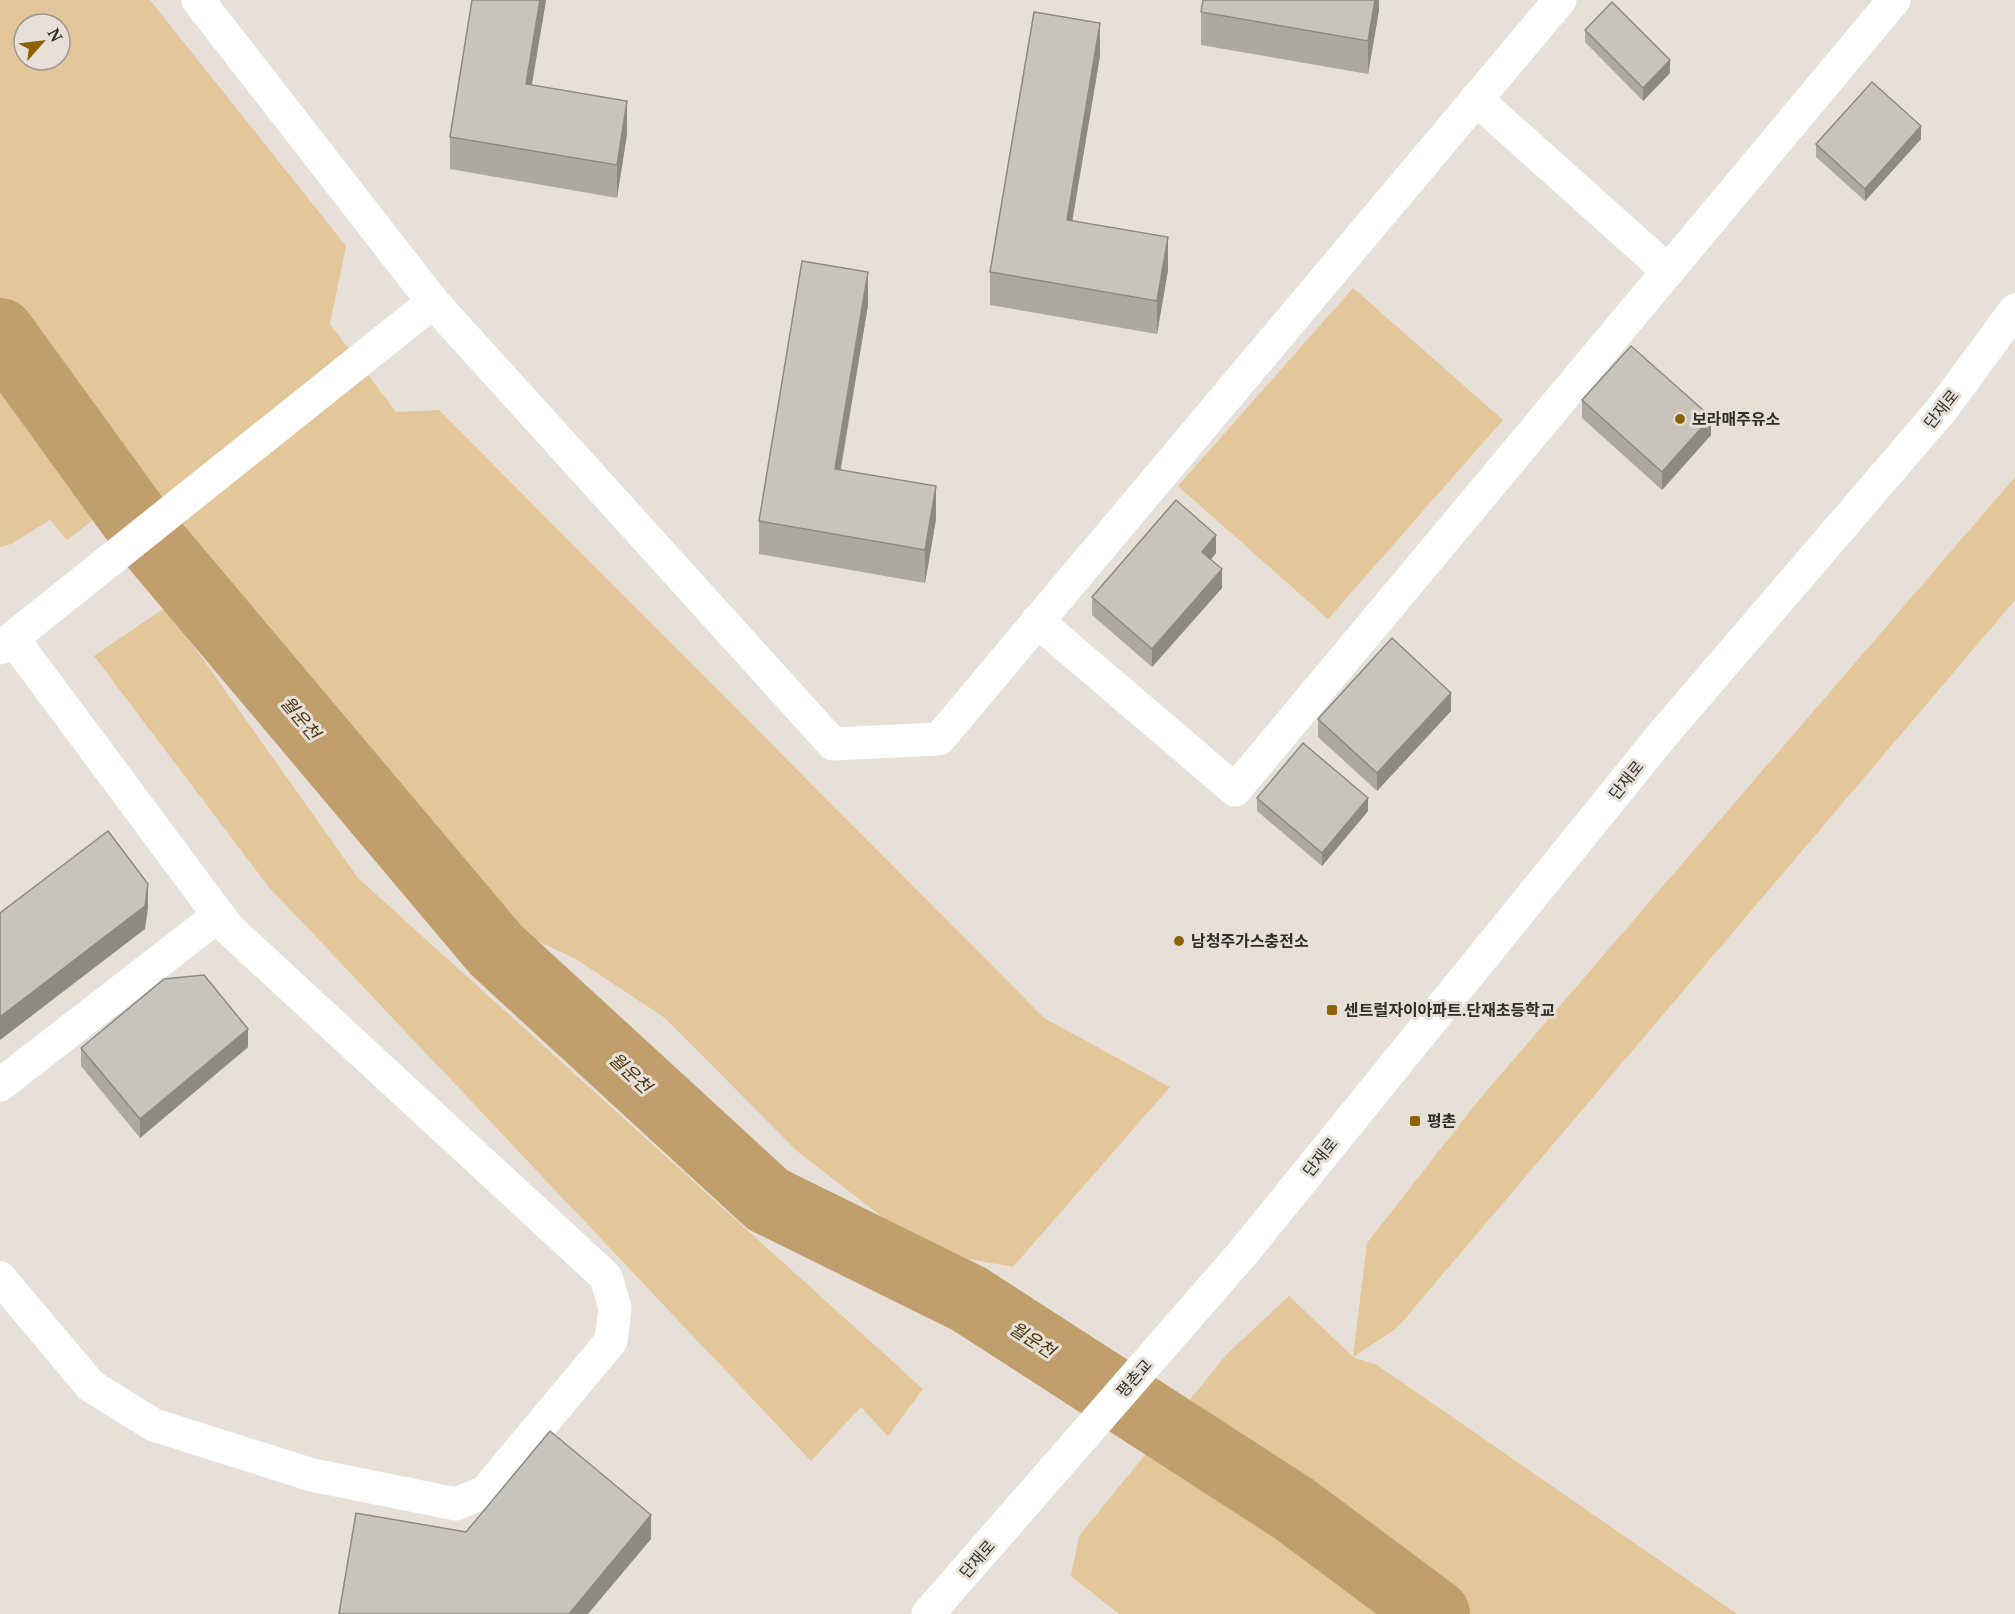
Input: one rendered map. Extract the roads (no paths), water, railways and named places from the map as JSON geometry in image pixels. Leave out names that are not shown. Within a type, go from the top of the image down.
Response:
[{"type":"street","points":[[198,0],[433,302],[833,744],[939,739],[1560,0]]},
{"type":"street","points":[[1037,621],[1235,790],[1894,0]]},
{"type":"street","points":[[1476,99],[1668,271]]},
{"type":"street","points":[[0,1278],[91,1386],[154,1425],[312,1475],[456,1504],[486,1492],[611,1341],[615,1308],[606,1276],[229,929],[6,643],[55,607],[317,393],[433,302]]},
{"type":"street","name":"단재로","points":[[1242,1254],[1664,733],[1943,408],[2015,310]]},
{"type":"street","points":[[0,1085],[219,915]]},
{"type":"street","name":"평촌교","points":[[1025,1503],[1242,1254]]},
{"type":"street","name":"단재로","points":[[928,1614],[1025,1503]]},
{"type":"waterway","name":"월운천","points":[[0,333],[148,537],[496,950],[768,1200],[969,1299],[1294,1509],[1435,1614]]},
{"type":"place","name":"보라매주유소","points":[[1680,419]]},
{"type":"place","name":"남청주가스충전소","points":[[1179,941]]},
{"type":"place","name":"센트럴자이아파트.단재초등학교","points":[[1332,1010]]},
{"type":"place","name":"평촌","points":[[1415,1121]]}]
